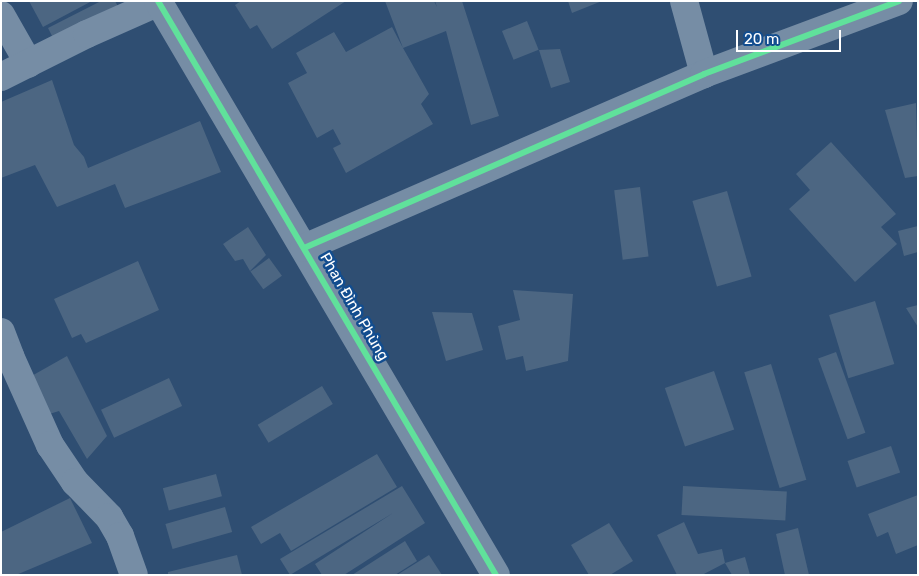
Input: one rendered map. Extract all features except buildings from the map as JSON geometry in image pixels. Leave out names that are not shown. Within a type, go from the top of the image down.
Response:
[{"type":"street","points":[[684,1],[704,74]]},
{"type":"street","points":[[304,248],[704,74],[899,1]]},
{"type":"street","points":[[1,77],[88,34],[159,2]]},
{"type":"street","name":"Phan Đình Phùng","points":[[159,2],[496,575]]},
{"type":"street","points":[[1,15],[29,64]]},
{"type":"street","points":[[1,332],[50,445],[75,482],[109,517],[120,536],[134,575]]},
{"type":"cycle path","points":[[158,1],[496,575]]},
{"type":"cycle path","points":[[304,248],[704,74],[899,1]]}]
